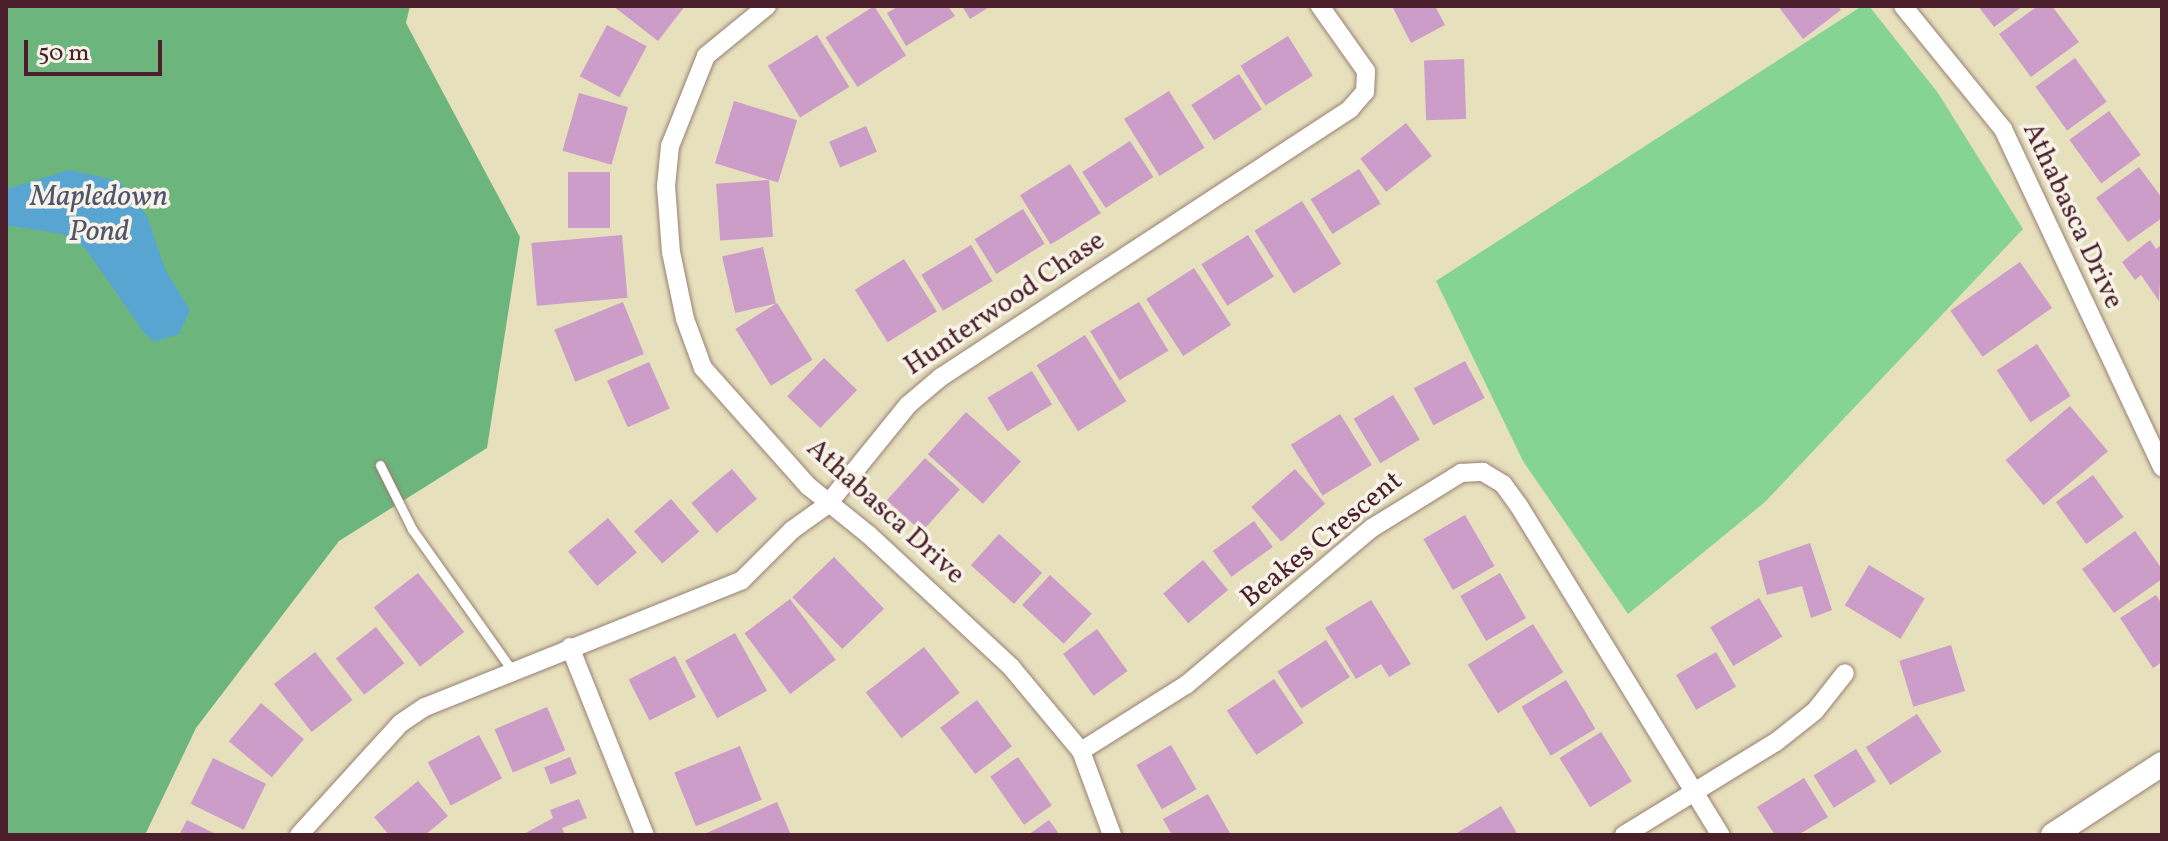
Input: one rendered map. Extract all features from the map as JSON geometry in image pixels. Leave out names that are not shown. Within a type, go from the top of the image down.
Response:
[{"type":"main road","points":[[2053,835],[2162,764]]},
{"type":"street","name":"Athabasca Drive","points":[[767,6],[706,56],[685,98],[670,146],[666,186],[671,252],[685,319],[703,368],[827,505],[869,535],[989,642],[1081,751],[1112,835]]},
{"type":"street","name":"Hunterwood Chase","points":[[299,835],[401,723],[425,707],[742,580],[792,530],[827,505],[908,405],[950,370],[1350,109],[1365,92],[1366,71],[1320,6]]},
{"type":"street","name":"Athabasca Drive","points":[[1903,6],[2003,129],[2162,467]]},
{"type":"street","name":"Beakes Crescent","points":[[1081,751],[1199,676],[1372,528],[1461,473],[1483,472],[1503,484],[1519,506],[1721,835]]},
{"type":"street","points":[[570,647],[645,835]]},
{"type":"street","points":[[1624,835],[1695,793],[1815,711],[1845,673]]},
{"type":"lane","points":[[380,465],[412,529],[514,673]]},
{"type":"green space","points":[[6,6],[410,6],[406,23],[520,237],[487,448],[339,541],[196,728],[145,835],[6,835]]},
{"type":"green space","points":[[1862,6],[1869,6],[1938,93],[2023,229],[1765,502],[1628,614],[1523,461],[1436,281]]},
{"type":"water","name":"Mapledown Pond","points":[[69,170],[119,181],[147,216],[165,269],[190,310],[179,334],[154,342],[145,334],[85,248],[62,234],[6,225],[6,189]]},
{"type":"building","points":[[613,6],[685,6],[658,41]]},
{"type":"building","points":[[874,6],[906,55],[857,87],[825,38]]},
{"type":"building","points":[[899,6],[948,6],[955,16],[906,46],[887,13]]},
{"type":"building","points":[[962,6],[991,6],[970,19]]},
{"type":"building","points":[[1392,6],[1435,6],[1445,25],[1411,43]]},
{"type":"building","points":[[1778,6],[1838,6],[1841,10],[1803,39]]},
{"type":"building","points":[[1978,6],[2023,6],[1994,27]]},
{"type":"building","points":[[2038,6],[2052,6],[2079,42],[2031,77],[1999,34]]},
{"type":"building","points":[[607,25],[647,46],[620,97],[580,76]]},
{"type":"building","points":[[817,35],[849,87],[800,117],[768,66]]},
{"type":"building","points":[[1288,36],[1313,76],[1265,106],[1241,66]]},
{"type":"building","points":[[2075,58],[2107,102],[2067,130],[2035,87]]},
{"type":"building","points":[[1464,59],[1466,119],[1426,120],[1424,60]]},
{"type":"building","points":[[1239,74],[1262,109],[1214,140],[1191,105]]},
{"type":"building","points":[[1169,91],[1205,148],[1160,176],[1124,119]]},
{"type":"building","points":[[579,93],[628,107],[611,165],[562,151]]},
{"type":"building","points":[[734,101],[797,120],[778,182],[715,163]]},
{"type":"building","points":[[2109,111],[2141,155],[2101,183],[2069,140]]},
{"type":"building","points":[[1406,123],[1432,156],[1386,192],[1360,159]]},
{"type":"building","points":[[866,126],[877,152],[840,167],[829,142]]},
{"type":"building","points":[[1130,141],[1153,177],[1106,208],[1082,172]]},
{"type":"building","points":[[1070,164],[1101,213],[1051,244],[1020,195]]},
{"type":"building","points":[[2139,167],[2162,198],[2162,218],[2128,242],[2096,198]]},
{"type":"building","points":[[1359,169],[1381,204],[1332,234],[1311,199]]},
{"type":"building","points":[[568,172],[610,172],[610,228],[568,228]]},
{"type":"building","points":[[769,180],[773,237],[720,241],[716,184]]},
{"type":"building","points":[[1302,201],[1341,264],[1294,293],[1255,231]]},
{"type":"building","points":[[1023,209],[1045,244],[996,274],[975,239]]},
{"type":"building","points":[[622,235],[627,298],[537,306],[531,243]]},
{"type":"building","points":[[1248,235],[1274,277],[1227,306],[1201,264]]},
{"type":"building","points":[[2150,240],[2156,249],[2162,244],[2159,301],[2141,275],[2135,280],[2122,262]]},
{"type":"building","points":[[971,245],[993,281],[943,311],[921,275]]},
{"type":"building","points":[[763,247],[776,304],[735,313],[722,256]]},
{"type":"building","points":[[904,259],[937,312],[888,342],[855,290]]},
{"type":"building","points":[[2020,262],[2052,308],[1982,357],[1950,311]]},
{"type":"building","points":[[1194,268],[1231,325],[1183,356],[1146,299]]},
{"type":"building","points":[[623,302],[644,354],[575,382],[554,330]]},
{"type":"building","points":[[1139,302],[1168,351],[1119,380],[1090,331]]},
{"type":"building","points":[[777,303],[813,360],[771,386],[735,329]]},
{"type":"building","points":[[1085,335],[1126,401],[1078,431],[1037,365]]},
{"type":"building","points":[[2037,344],[2071,396],[2031,422],[1997,370]]},
{"type":"building","points":[[824,358],[857,390],[820,428],[787,396]]},
{"type":"building","points":[[1465,361],[1485,398],[1434,425],[1414,388]]},
{"type":"building","points":[[649,362],[670,409],[628,427],[607,381]]},
{"type":"building","points":[[1032,371],[1052,404],[1008,431],[987,398]]},
{"type":"building","points":[[1393,395],[1420,440],[1380,463],[1354,419]]},
{"type":"building","points":[[2070,406],[2108,451],[2044,505],[2006,460]]},
{"type":"building","points":[[966,412],[1021,462],[983,504],[928,454]]},
{"type":"building","points":[[1340,414],[1372,465],[1323,496],[1291,445]]},
{"type":"building","points":[[925,458],[960,489],[922,532],[887,500]]},
{"type":"building","points":[[732,469],[757,499],[716,533],[691,503]]},
{"type":"building","points":[[1295,469],[1325,504],[1281,542],[1251,507]]},
{"type":"building","points":[[2093,475],[2124,517],[2086,544],[2056,502]]},
{"type":"building","points":[[671,499],[699,531],[662,564],[634,531]]},
{"type":"building","points":[[1465,515],[1494,566],[1453,590],[1423,539]]},
{"type":"building","points":[[608,518],[637,552],[597,586],[568,551]]},
{"type":"building","points":[[1254,521],[1273,547],[1232,577],[1213,551]]},
{"type":"building","points":[[2135,531],[2162,569],[2162,579],[2114,613],[2082,569]]},
{"type":"building","points":[[999,534],[1042,573],[1014,604],[971,565]]},
{"type":"building","points":[[1810,543],[1832,610],[1811,618],[1802,586],[1767,595],[1758,561]]},
{"type":"building","points":[[834,557],[884,609],[842,649],[792,597]]},
{"type":"building","points":[[1203,560],[1228,590],[1188,623],[1163,593]]},
{"type":"building","points":[[1869,565],[1925,598],[1901,639],[1845,605]]},
{"type":"building","points":[[418,573],[464,632],[420,667],[374,607]]},
{"type":"building","points":[[1500,573],[1526,618],[1486,641],[1460,596]]},
{"type":"building","points":[[1050,575],[1092,614],[1064,644],[1022,605]]},
{"type":"building","points":[[2156,595],[2162,604],[2162,662],[2153,668],[2120,618]]},
{"type":"building","points":[[1759,598],[1782,637],[1733,666],[1710,627]]},
{"type":"building","points":[[790,599],[836,660],[790,694],[744,633]]},
{"type":"building","points":[[1371,600],[1411,664],[1389,677],[1381,664],[1356,679],[1325,628]]},
{"type":"building","points":[[1533,624],[1563,672],[1498,713],[1468,665]]},
{"type":"building","points":[[376,627],[404,663],[364,695],[336,658]]},
{"type":"building","points":[[1097,629],[1128,671],[1094,696],[1063,654]]},
{"type":"building","points":[[735,633],[767,691],[717,718],[685,661]]},
{"type":"building","points":[[1326,640],[1350,677],[1301,708],[1277,672]]},
{"type":"building","points":[[1951,645],[1965,691],[1913,707],[1899,661]]},
{"type":"building","points":[[924,647],[960,693],[901,738],[866,693]]},
{"type":"building","points":[[315,652],[353,700],[312,732],[274,684]]},
{"type":"building","points":[[1716,652],[1736,687],[1696,710],[1676,675]]},
{"type":"building","points":[[675,656],[696,697],[650,721],[629,680]]},
{"type":"building","points":[[1274,679],[1304,723],[1256,755],[1227,711]]},
{"type":"building","points":[[1566,680],[1595,729],[1551,756],[1521,707]]},
{"type":"building","points":[[977,700],[1012,746],[975,774],[940,728]]},
{"type":"building","points":[[261,703],[304,739],[272,777],[229,741]]},
{"type":"building","points":[[547,707],[565,750],[513,773],[495,729]]},
{"type":"building","points":[[1917,714],[1942,752],[1890,785],[1866,747]]},
{"type":"building","points":[[1601,732],[1632,781],[1590,807],[1559,758]]},
{"type":"building","points":[[479,735],[502,778],[451,805],[428,762]]},
{"type":"building","points":[[1171,745],[1196,789],[1162,809],[1136,765]]},
{"type":"building","points":[[740,746],[762,800],[696,826],[674,773]]},
{"type":"building","points":[[1856,749],[1876,781],[1834,808],[1814,775]]},
{"type":"building","points":[[570,757],[577,774],[551,784],[544,767]]},
{"type":"building","points":[[1018,757],[1052,805],[1024,825],[990,777]]},
{"type":"building","points":[[213,758],[266,784],[244,830],[191,804]]},
{"type":"building","points":[[1804,778],[1828,817],[1798,835],[1775,835],[1757,807]]},
{"type":"building","points":[[418,781],[448,816],[425,835],[389,835],[374,817]]},
{"type":"building","points":[[1208,794],[1231,835],[1172,835],[1163,819]]},
{"type":"building","points":[[579,799],[587,818],[562,828],[565,835],[522,835],[553,818],[550,810]]},
{"type":"building","points":[[777,802],[791,835],[702,835]]},
{"type":"building","points":[[1501,806],[1518,835],[1457,833]]},
{"type":"building","points":[[187,820],[218,835],[179,835]]},
{"type":"building","points":[[1049,820],[1060,835],[1028,835]]}]
